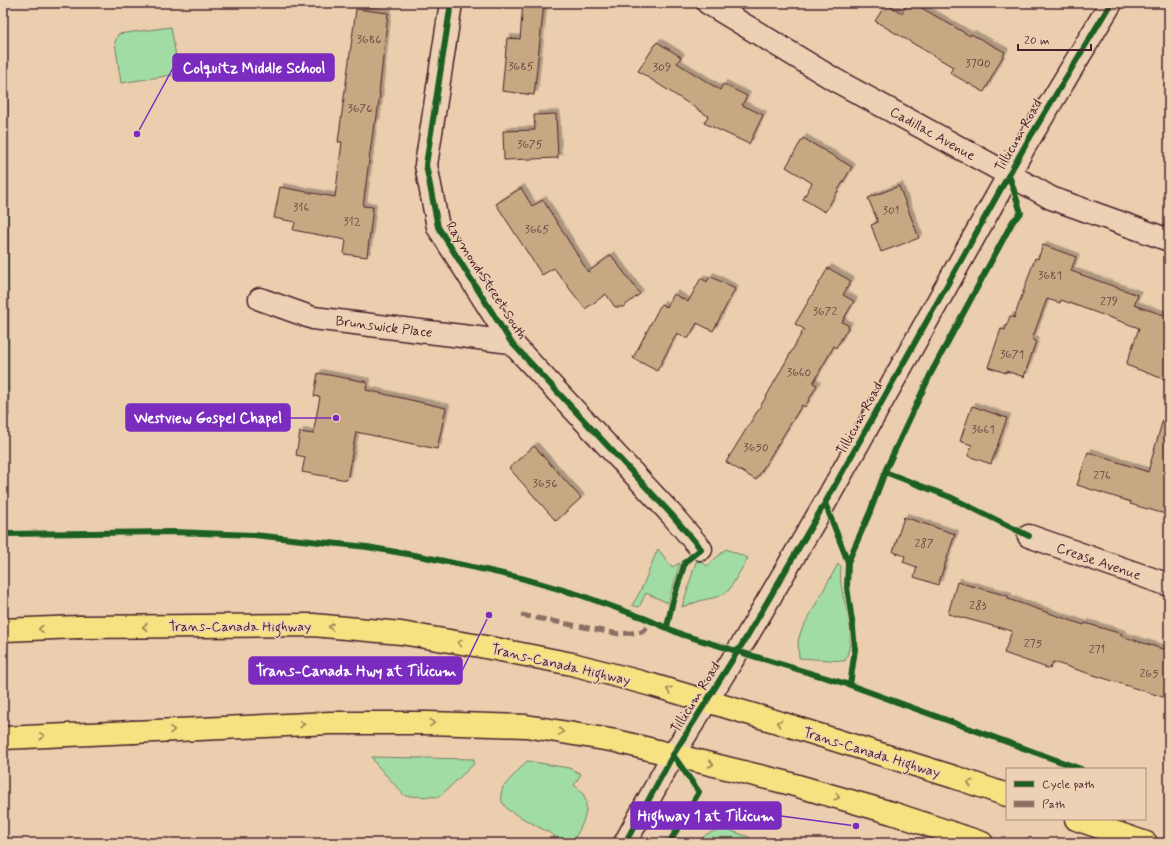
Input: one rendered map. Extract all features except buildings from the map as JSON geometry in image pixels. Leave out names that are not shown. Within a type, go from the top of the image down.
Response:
[{"type":"highway","name":"Trans-Canada Highway","points":[[3,630],[79,627],[313,625],[401,633],[480,646],[572,664],[652,685],[939,773],[1006,796]]},
{"type":"highway","points":[[3,738],[330,723],[428,723],[526,726],[616,741],[784,782],[892,813],[982,843]]},
{"type":"highway","points":[[1079,820],[1146,843]]},
{"type":"street","name":"Raymond Street South","points":[[451,3],[426,165],[438,227],[511,342],[672,515],[701,549]]},
{"type":"street","name":"Cadillac Avenue","points":[[708,3],[736,10],[835,80],[1051,198],[1169,240]]},
{"type":"street","name":"Tillicum Road","points":[[625,843],[673,755],[746,638],[825,503],[1026,144],[1111,3]]},
{"type":"street","name":"Brunswick Place","points":[[260,299],[313,318],[511,342]]},
{"type":"street","name":"Crease Avenue","points":[[1029,536],[1169,585]]},
{"type":"green space","points":[[171,27],[179,74],[121,83],[115,42],[118,34]]},
{"type":"green space","points":[[3,75],[8,75],[9,416],[3,416]]},
{"type":"green space","points":[[658,549],[672,567],[680,563],[668,603],[646,593],[639,607],[632,605],[643,585]]},
{"type":"green space","points":[[726,549],[748,558],[729,590],[724,594],[713,598],[682,607],[696,562],[701,561],[707,566]]},
{"type":"green space","points":[[838,564],[841,566],[842,590],[850,636],[849,648],[845,661],[799,658],[798,641],[801,631]]},
{"type":"green space","points":[[372,757],[474,759],[474,764],[439,797],[405,796],[375,763]]},
{"type":"green space","points":[[527,761],[569,768],[581,774],[574,785],[583,794],[586,813],[572,843],[553,843],[552,841],[555,836],[508,810],[502,802],[501,794],[503,787]]},
{"type":"green space","points":[[720,829],[729,830],[749,837],[746,843],[696,843],[707,834]]},
{"type":"marked path","points":[[521,615],[619,634],[642,632],[653,622]]},
{"type":"cycle path","points":[[451,3],[426,165],[438,227],[511,342],[672,515],[701,549],[685,562],[672,604],[667,627]]},
{"type":"cycle path","points":[[625,843],[673,755],[746,638],[825,503],[1026,144],[1111,3]]},
{"type":"cycle path","points":[[850,685],[855,649],[847,587],[848,562],[870,512],[886,469],[931,373],[1013,221],[1021,213],[1009,175]]},
{"type":"cycle path","points":[[885,472],[950,497],[1029,536]]},
{"type":"cycle path","points":[[825,503],[848,562]]},
{"type":"cycle path","points":[[3,534],[174,532],[254,535],[367,547],[472,567],[521,578],[580,595],[644,618],[683,635],[850,685],[1078,768]]},
{"type":"cycle path","points":[[669,843],[699,792],[673,755]]},
{"type":"place","name":"Colquitz Middle School","points":[[137,134]]},
{"type":"place","name":"Westview Gospel Chapel","points":[[336,418]]},
{"type":"place","name":"Trans-Canada Hwy at Tilicum","points":[[489,615]]},
{"type":"place","name":"Highway 1 at Tilicum","points":[[856,826]]}]
